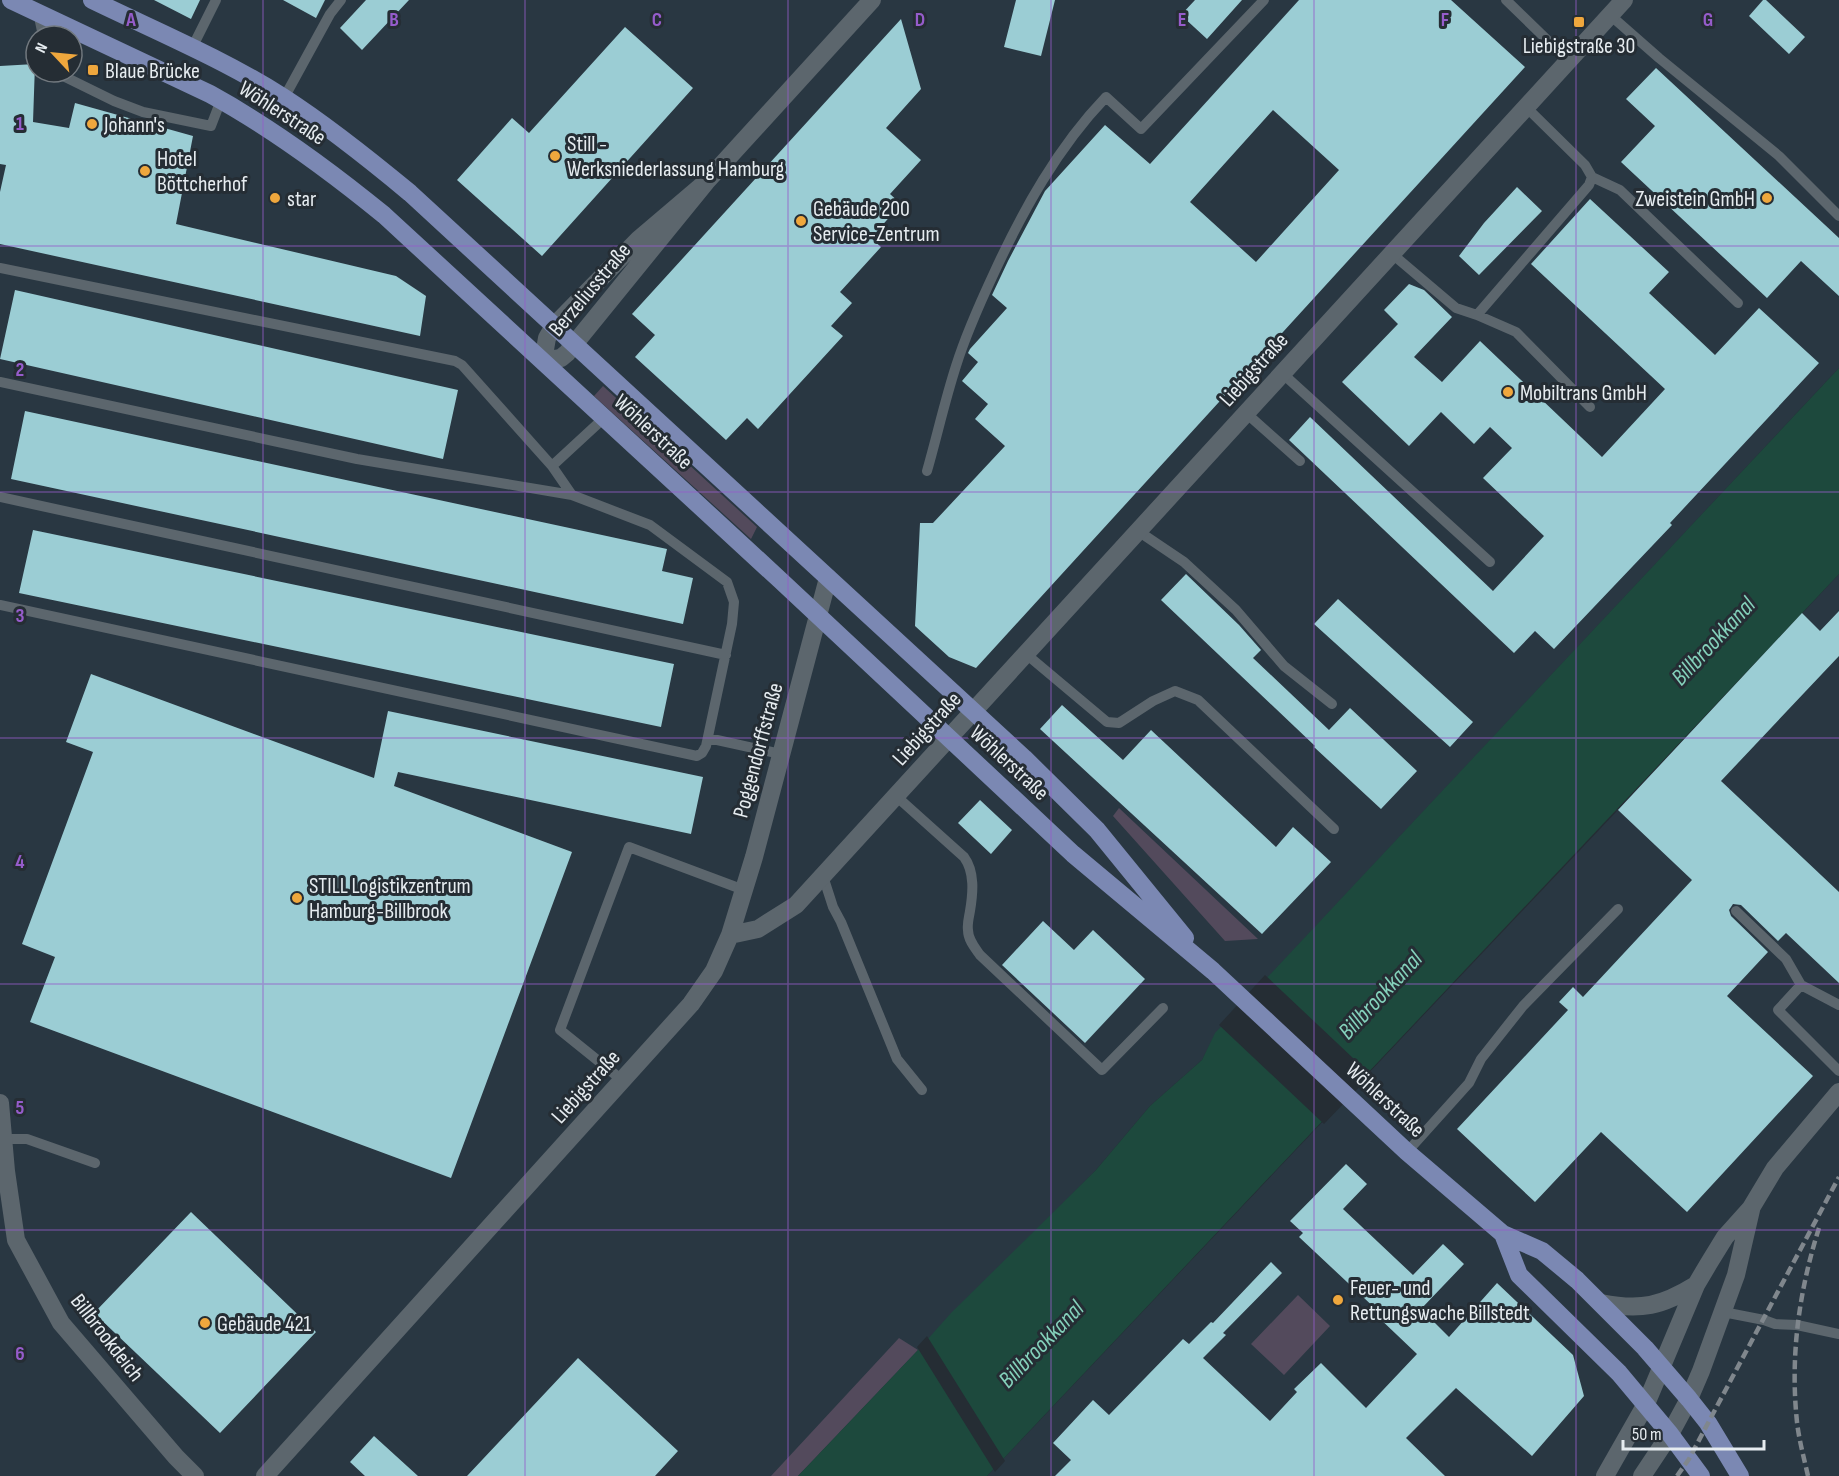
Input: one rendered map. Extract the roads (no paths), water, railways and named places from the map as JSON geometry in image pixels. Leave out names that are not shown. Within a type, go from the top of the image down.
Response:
[{"type":"main road","name":"Wöhlerstraße","points":[[12,0],[221,100],[294,145],[355,191],[543,361],[1073,854],[1213,971],[1372,1121],[1503,1234],[1542,1251],[1562,1266],[1663,1368],[1708,1423],[1740,1476]]},
{"type":"main road","name":"Wöhlerstraße","points":[[92,0],[247,76],[284,98],[344,139],[402,186],[1024,758],[1097,830],[1213,971]]},
{"type":"main road","name":"Wöhlerstraße","points":[[1503,1234],[1519,1275],[1619,1373],[1670,1434],[1701,1476]]},
{"type":"street","name":"Berzeliusstraße","points":[[706,182],[639,239],[554,326],[547,338],[543,361],[561,358],[575,345],[706,182],[872,0]]},
{"type":"street","name":"Liebigstraße","points":[[265,1476],[691,1004],[714,971],[730,935],[759,929],[796,905],[1624,0]]},
{"type":"street","name":"Poggendorffstraße","points":[[730,935],[828,578]]},
{"type":"street","points":[[1605,1476],[1646,1404],[1696,1285],[1725,1237],[1751,1208],[1775,1168],[1839,1092]]},
{"type":"street","name":"Billbrookdeich","points":[[0,1103],[6,1171],[16,1240],[61,1323],[195,1476]]},
{"type":"street","points":[[1642,1476],[1670,1434],[1689,1399],[1741,1261],[1751,1208]]},
{"type":"street","points":[[1601,1304],[1630,1308],[1655,1306],[1675,1298],[1696,1285]]},
{"type":"lane","points":[[192,48],[216,0]]},
{"type":"lane","points":[[284,98],[330,14],[341,0]]},
{"type":"lane","points":[[927,471],[956,366],[974,316],[1015,228],[1039,186],[1066,148],[1106,97],[1141,129],[1264,0]]},
{"type":"lane","points":[[1506,0],[1569,61]]},
{"type":"lane","points":[[38,12],[40,24]]},
{"type":"lane","points":[[1610,15],[1779,156],[1839,216]]},
{"type":"lane","points":[[79,84],[143,112],[212,126],[221,100]]},
{"type":"lane","points":[[1526,107],[1585,165],[1592,177],[1620,190],[1738,303]]},
{"type":"lane","points":[[1477,315],[1589,185],[1592,177]]},
{"type":"lane","points":[[1391,253],[1456,308],[1516,332],[1590,407]]},
{"type":"lane","points":[[0,268],[455,361],[462,365],[552,466],[572,495]]},
{"type":"lane","points":[[1282,373],[1490,562]]},
{"type":"lane","points":[[0,382],[357,459],[572,495],[650,525],[727,582],[734,602],[732,624],[708,738],[702,753],[697,756],[0,605]]},
{"type":"lane","points":[[1246,413],[1300,461]]},
{"type":"lane","points":[[552,466],[604,418]]},
{"type":"lane","points":[[0,497],[726,655]]},
{"type":"lane","points":[[1138,531],[1185,562],[1236,610],[1284,666],[1332,704]]},
{"type":"lane","points":[[1026,654],[1107,722],[1119,723],[1153,701],[1175,691],[1198,700],[1334,828]]},
{"type":"lane","points":[[708,738],[781,754]]},
{"type":"lane","points":[[896,796],[964,857],[970,866],[972,886],[968,930],[972,944],[980,955],[1102,1070],[1163,1008]]},
{"type":"lane","points":[[622,1080],[560,1030],[629,846],[744,890]]},
{"type":"lane","points":[[823,876],[833,907],[897,1059],[922,1090]]},
{"type":"lane","points":[[1407,1152],[1469,1083],[1481,1059],[1523,1006],[1618,909]]},
{"type":"lane","points":[[1736,911],[1786,959],[1801,985],[1839,1005]]},
{"type":"lane","points":[[1801,985],[1778,1010],[1839,1071]]},
{"type":"lane","points":[[3,1139],[27,1139],[95,1163]]},
{"type":"lane","points":[[1723,1312],[1775,1324],[1797,1325],[1839,1334]]},
{"type":"water","name":"Billbrookkanal","points":[[1839,368],[1839,574],[987,1476],[798,1476],[951,1313],[1096,1170],[1150,1106],[1202,1060],[1215,1033]]},
{"type":"railway","points":[[1677,1476],[1689,1459],[1839,1177]]},
{"type":"railway","points":[[1808,1476],[1797,1422],[1796,1348],[1801,1300],[1819,1228]]},
{"type":"place","name":"Liebigstraße 30","points":[[1579,22]]},
{"type":"place","name":"Blaue Brücke","points":[[93,70]]},
{"type":"place","name":"Johann's","points":[[92,124]]},
{"type":"place","name":"Still - Werksniederlassung Hamburg","points":[[555,156]]},
{"type":"place","name":"Hotel Böttcherhof","points":[[145,171]]},
{"type":"place","name":"star","points":[[275,198]]},
{"type":"place","name":"Zweistein GmbH","points":[[1767,198]]},
{"type":"place","name":"Gebäude 200 Service-Zentrum","points":[[801,221]]},
{"type":"place","name":"Mobiltrans GmbH","points":[[1508,392]]},
{"type":"place","name":"STILL Logistikzentrum Hamburg-Billbrook","points":[[297,898]]},
{"type":"place","name":"Feuer- und Rettungswache Billstedt","points":[[1338,1300]]},
{"type":"place","name":"Gebäude 421","points":[[205,1323]]}]
